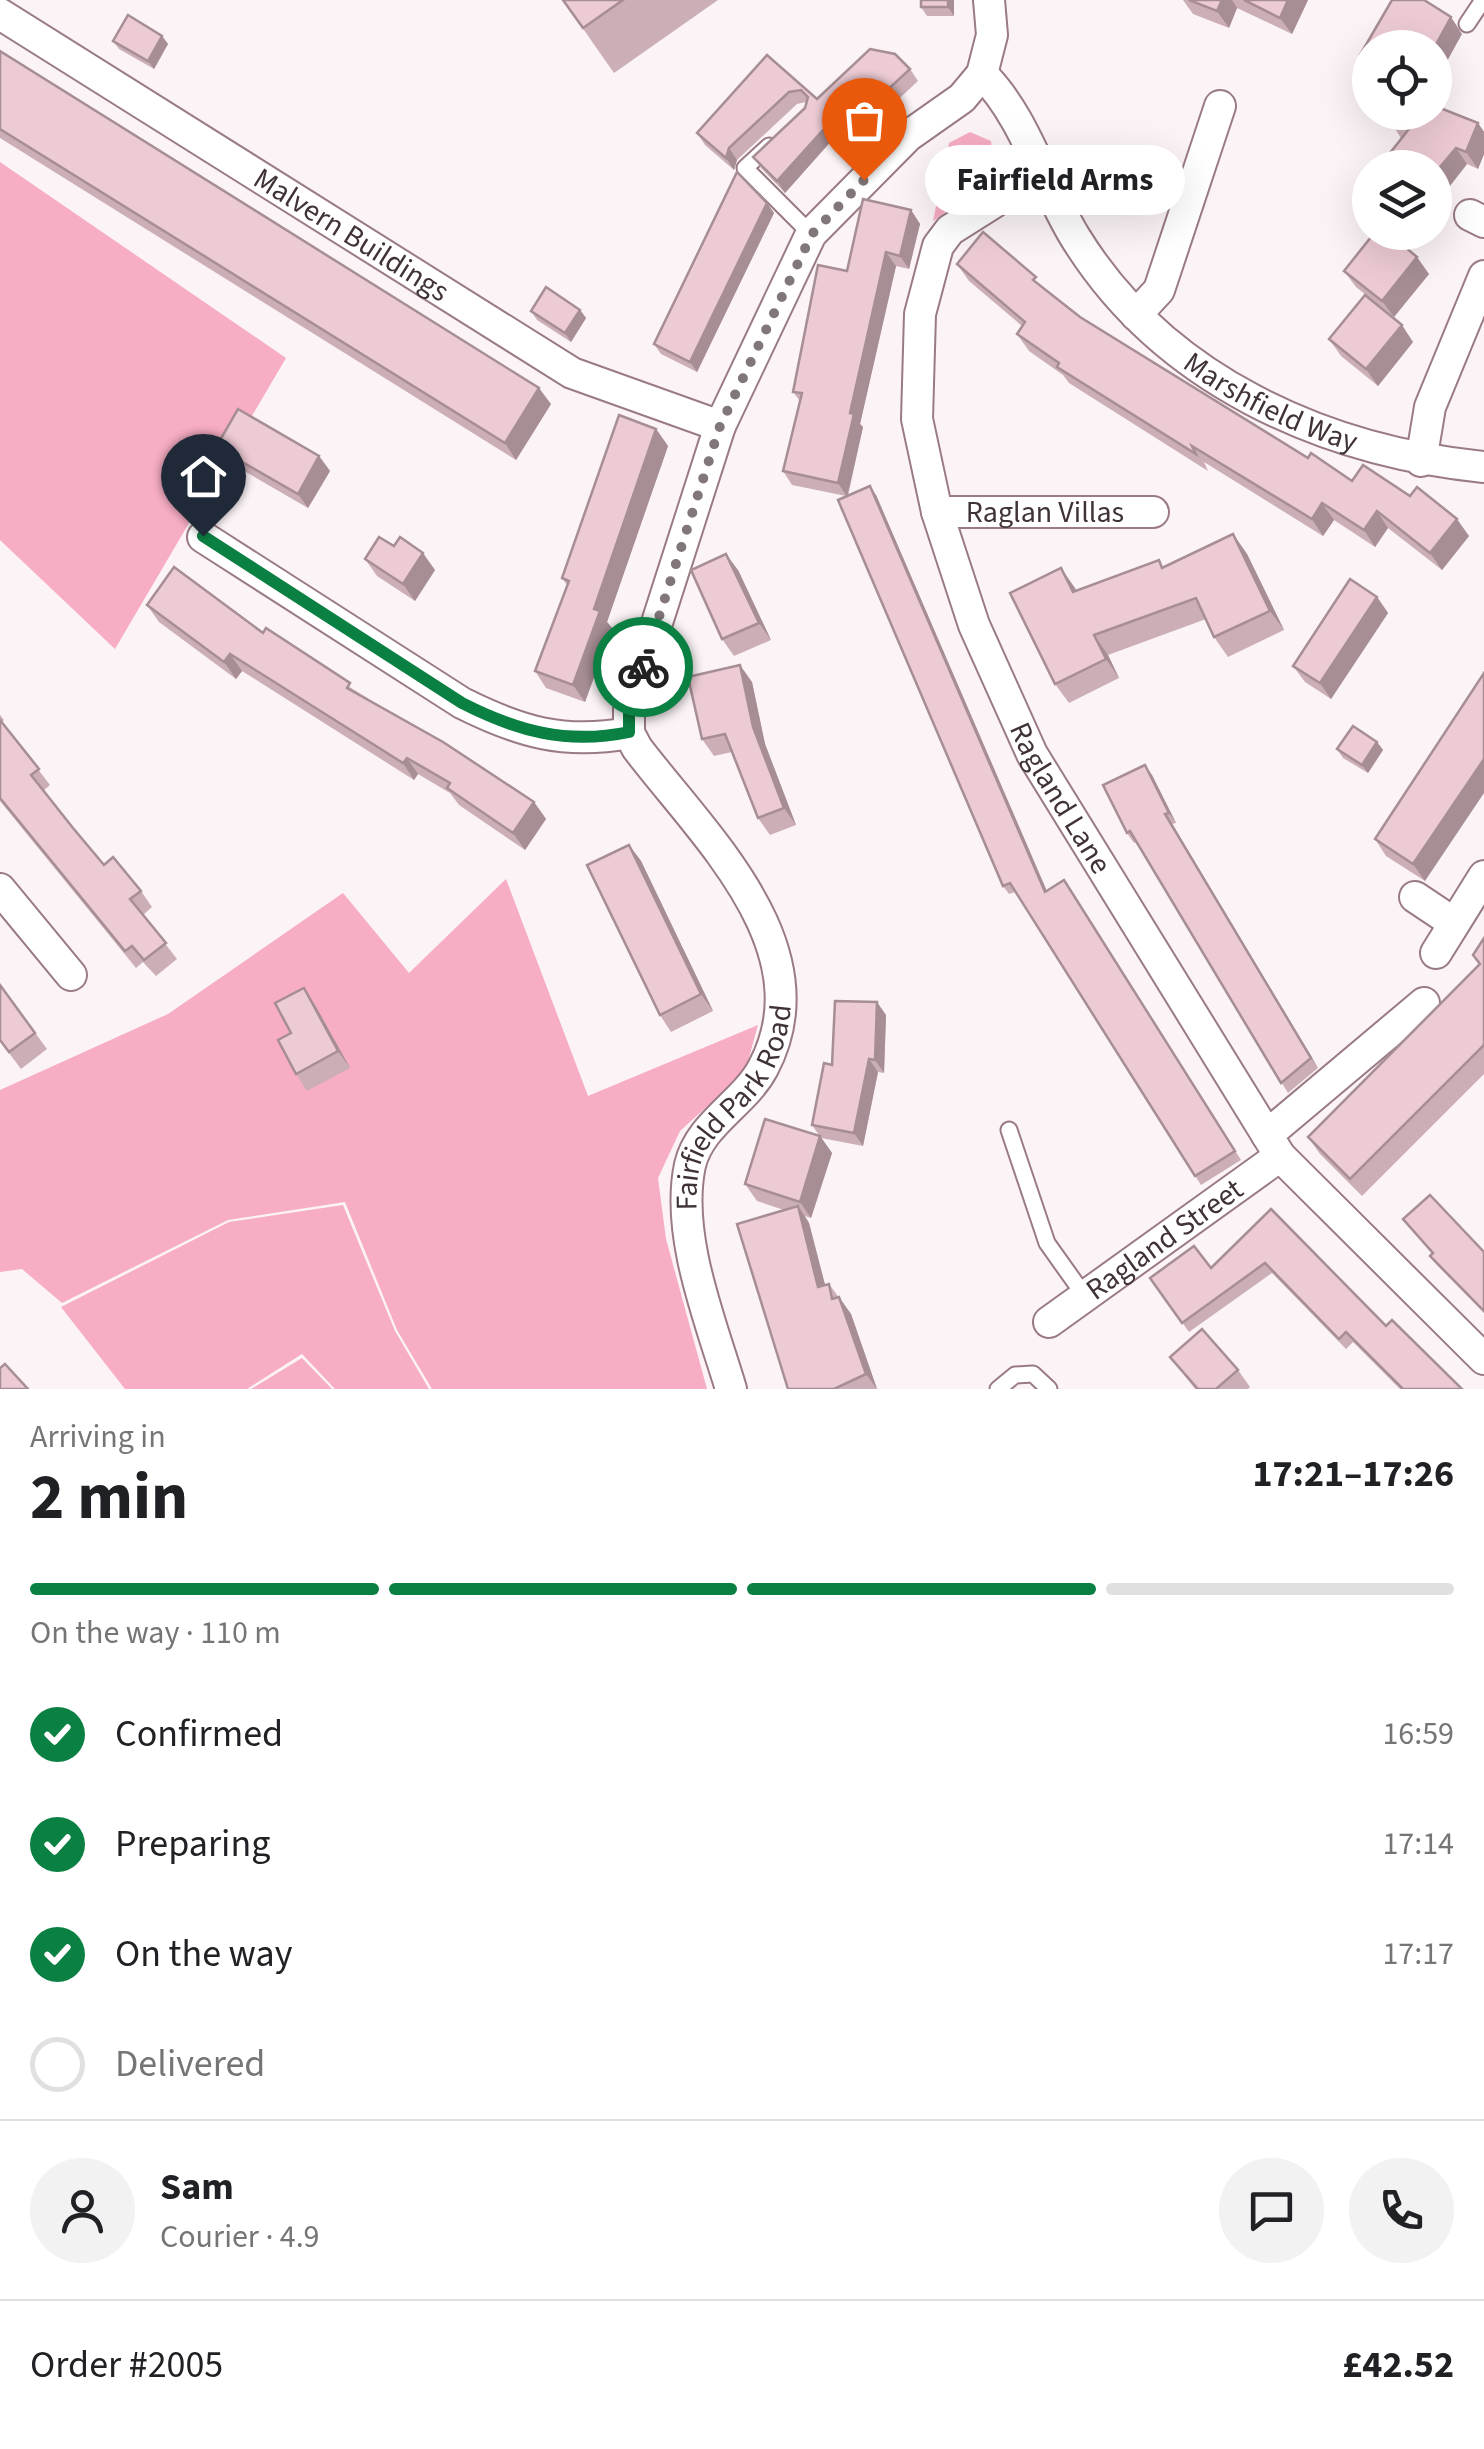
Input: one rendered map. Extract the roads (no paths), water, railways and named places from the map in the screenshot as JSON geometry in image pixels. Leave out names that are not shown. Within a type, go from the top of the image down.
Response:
[{"type":"street","points":[[203,536],[462,703],[505,725],[588,740],[629,732],[629,710],[720,426],[812,234],[908,136],[962,98],[982,74],[991,45],[989,0]]},
{"type":"street","name":"Malvern Buildings","points":[[0,14],[572,373],[720,426]]},
{"type":"street","name":"Marshfield Way","points":[[982,74],[1003,94],[1078,243],[1136,316],[1220,383],[1268,410],[1339,439],[1421,460],[1484,466]]},
{"type":"street","points":[[1136,316],[1160,290],[1220,106]]},
{"type":"street","name":"Ragland Lane","points":[[1040,174],[972,211],[938,246],[920,314],[917,419],[937,512],[974,625],[1009,711],[1273,1145],[1484,1359]]},
{"type":"street","points":[[1421,460],[1430,407],[1484,276]]},
{"type":"street","name":"Raglan Villas","points":[[937,512],[1154,512]]},
{"type":"street","name":"Fairfield Park Road","points":[[629,732],[744,888],[766,928],[777,965],[778,1024],[762,1070],[706,1132],[692,1160],[687,1187],[693,1249],[730,1389]]},
{"type":"street","points":[[1436,953],[1484,876]]},
{"type":"street","points":[[0,890],[72,975]]},
{"type":"street","points":[[1415,897],[1454,924]]},
{"type":"street","name":"Ragland Street","points":[[1049,1322],[1273,1145],[1424,1003]]},
{"type":"lane","points":[[1467,24],[1483,0]]},
{"type":"lane","points":[[781,134],[745,168],[812,234]]},
{"type":"lane","points":[[1009,1130],[1047,1244],[1084,1295]]},
{"type":"lane","points":[[998,1389],[1015,1375],[1033,1374],[1049,1389]]},
{"type":"place","name":"Fairfield Arms","points":[[864,180]]}]
